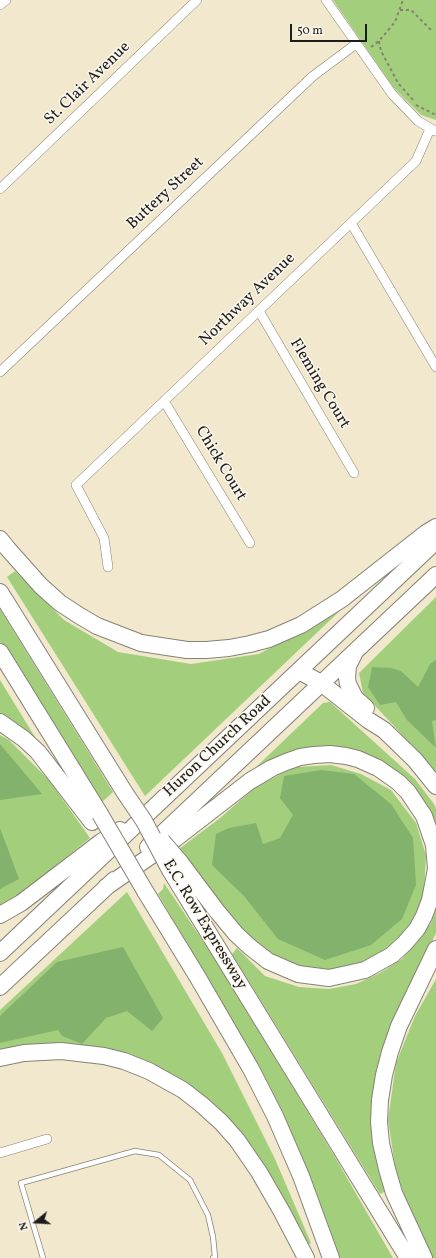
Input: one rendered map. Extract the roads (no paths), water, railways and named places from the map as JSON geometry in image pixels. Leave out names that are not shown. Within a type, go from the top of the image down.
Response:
[{"type":"highway","points":[[0,539],[41,586],[60,602],[97,626],[141,643],[187,650],[206,650],[250,644],[281,634],[301,625],[342,599],[426,533],[436,527]]},
{"type":"highway","name":"Huron Church Road","points":[[0,953],[436,540]]},
{"type":"highway","name":"Huron Church Road","points":[[0,987],[436,575]]},
{"type":"highway","points":[[0,592],[125,793],[144,821],[175,866],[236,934],[268,961],[298,974],[329,978],[365,970],[392,955],[417,929],[424,916],[430,900],[436,870],[434,844],[424,816],[411,797],[398,782],[378,768],[358,759],[330,754],[314,755],[300,757],[286,762],[250,781],[175,839],[106,887]]},
{"type":"highway","name":"E.C. Row Expressway","points":[[0,652],[96,818],[115,838],[128,864],[208,994],[251,1069],[275,1116],[301,1176],[331,1258]]},
{"type":"highway","points":[[355,652],[348,666],[347,678],[349,689],[355,698],[372,713],[384,730],[415,760],[436,786]]},
{"type":"highway","points":[[299,671],[322,684],[368,720],[384,730]]},
{"type":"highway","points":[[0,722],[24,739],[38,752],[96,818]]},
{"type":"highway","points":[[0,915],[21,903],[101,842],[155,807]]},
{"type":"highway","name":"E.C. Row Expressway","points":[[175,866],[408,1258]]},
{"type":"highway","points":[[424,1258],[394,1193],[382,1143],[380,1114],[384,1075],[390,1052],[399,1026],[436,949]]},
{"type":"highway","points":[[0,1058],[42,1051],[82,1052],[124,1061],[149,1071],[183,1090],[221,1122],[237,1140],[259,1172],[306,1258]]},
{"type":"street","points":[[0,5],[6,0]]},
{"type":"street","name":"St. Clair Avenue","points":[[0,189],[197,0]]},
{"type":"street","points":[[326,0],[392,94],[418,121],[433,130]]},
{"type":"street","name":"Buttery Street","points":[[0,372],[313,76],[356,44]]},
{"type":"street","name":"Northway Avenue","points":[[108,567],[104,538],[76,485],[416,161],[433,130]]},
{"type":"street","points":[[351,223],[436,367]]},
{"type":"street","name":"Fleming Court","points":[[258,311],[354,473]]},
{"type":"street","name":"Chick Court","points":[[164,401],[250,543]]},
{"type":"street","points":[[0,1153],[47,1140]]},
{"type":"lane","points":[[43,1258],[21,1183],[135,1151],[159,1155],[190,1180],[208,1215],[213,1237],[215,1257],[213,1258]]}]
